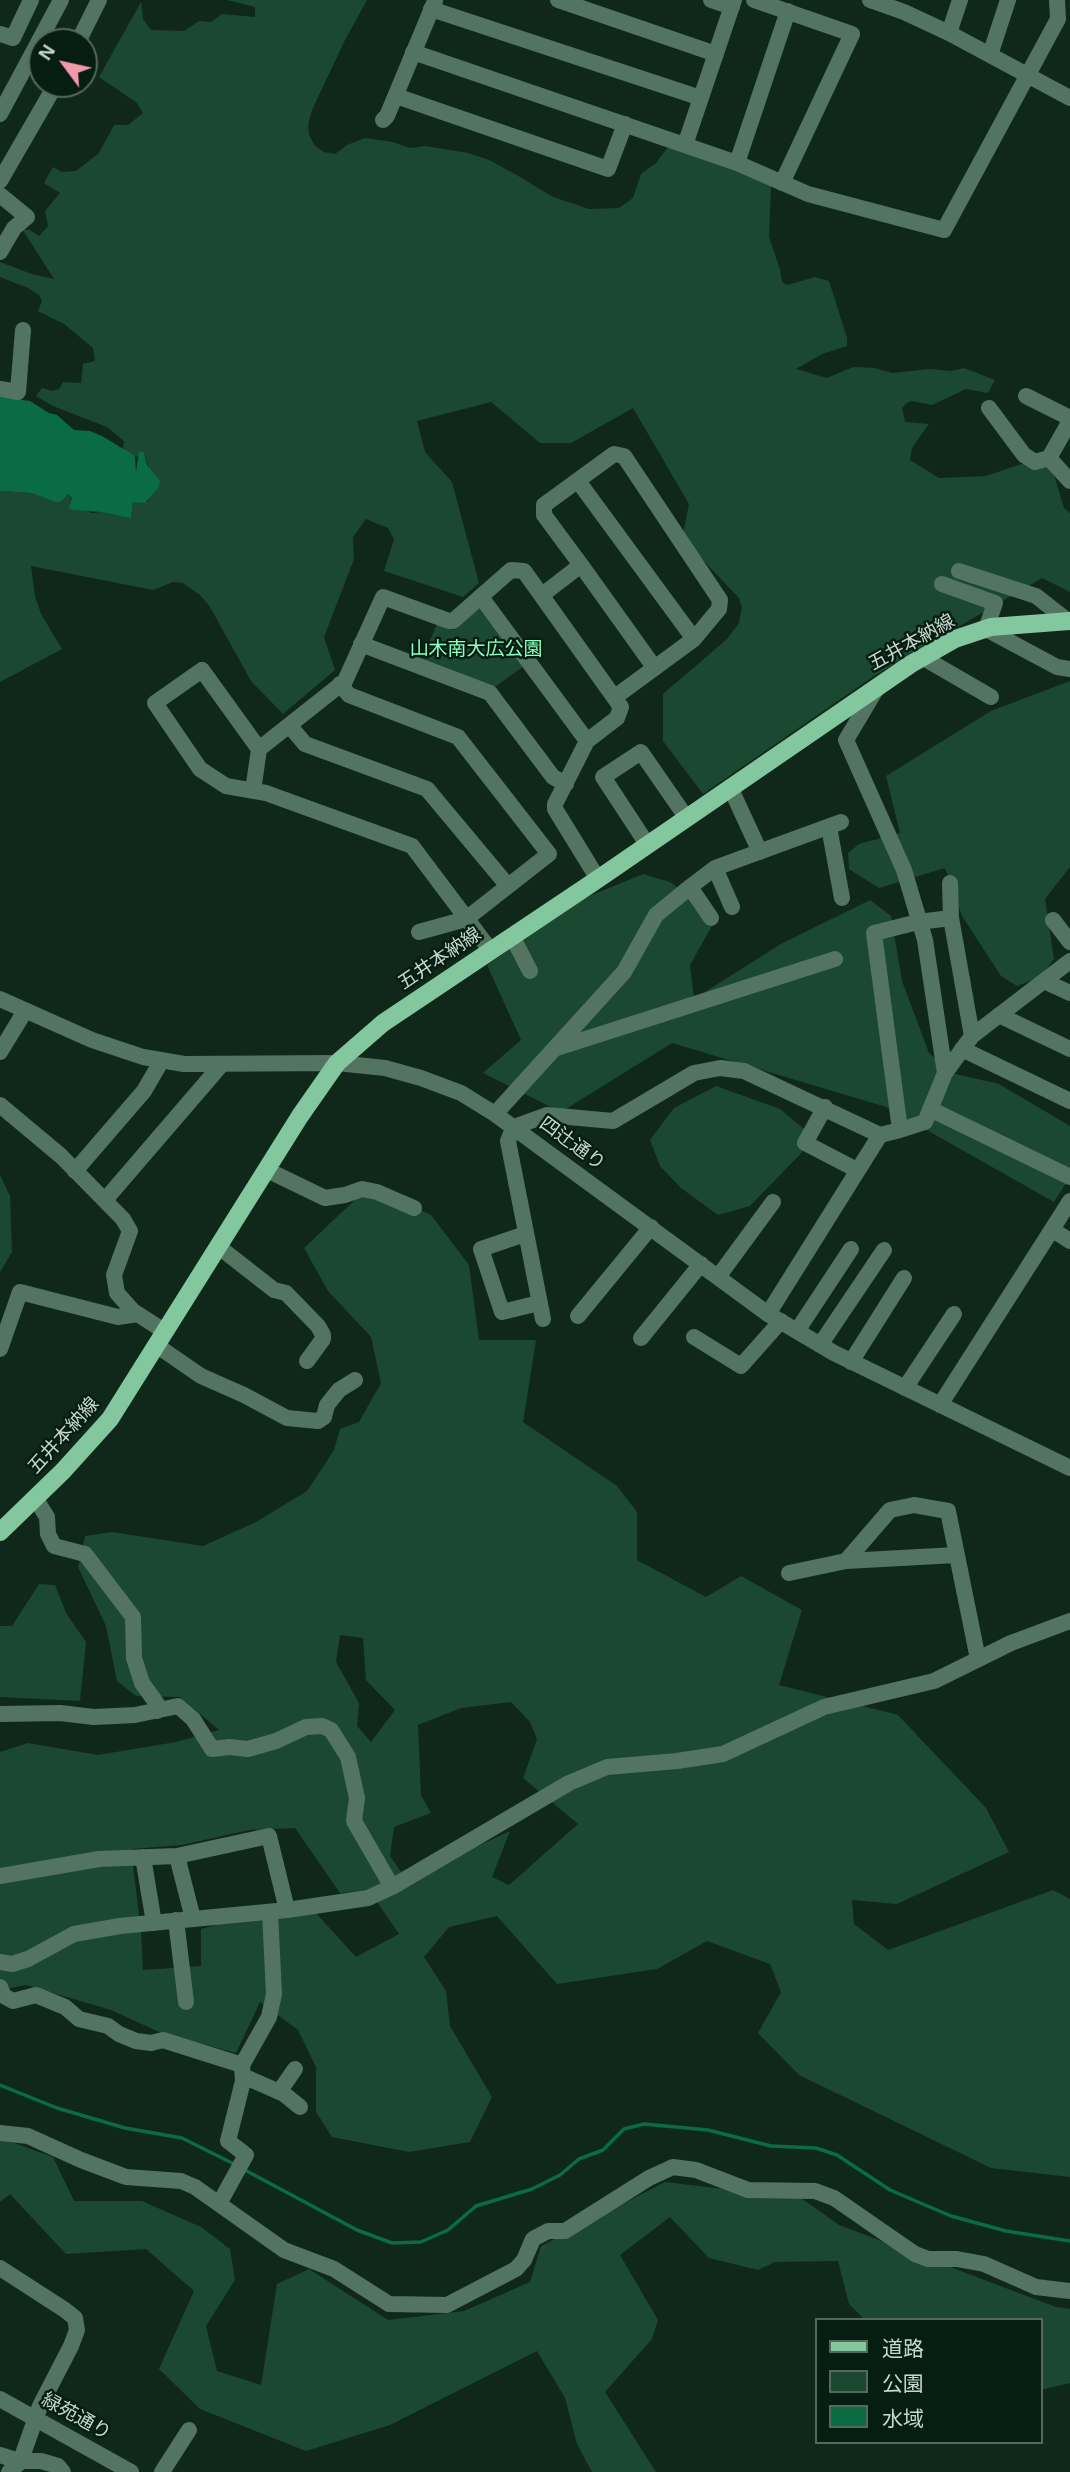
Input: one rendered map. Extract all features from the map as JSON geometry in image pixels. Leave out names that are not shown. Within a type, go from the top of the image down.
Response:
[{"type":"main road","name":"五井本納線","points":[[0,1532],[63,1471],[110,1419],[300,1116],[337,1063],[383,1023],[922,657],[955,639],[986,629],[1069,621]]},
{"type":"street","points":[[0,34],[13,38],[31,0]]},
{"type":"street","points":[[0,114],[61,0]]},
{"type":"street","points":[[85,28],[99,0]]},
{"type":"street","points":[[558,0],[716,54]]},
{"type":"street","points":[[685,145],[733,4],[711,0]]},
{"type":"street","points":[[754,0],[852,34],[782,183]]},
{"type":"street","points":[[870,0],[906,6],[949,33],[1070,98]]},
{"type":"street","points":[[949,33],[960,0]]},
{"type":"street","points":[[990,55],[1008,0]]},
{"type":"street","points":[[413,52],[737,163],[808,194],[944,230],[1058,19],[1057,0]]},
{"type":"street","points":[[1063,0],[1070,12]]},
{"type":"street","points":[[383,120],[396,96],[433,4],[701,98]]},
{"type":"street","points":[[737,163],[788,11]]},
{"type":"street","points":[[396,96],[608,169],[625,124]]},
{"type":"street","points":[[0,181],[48,98]]},
{"type":"street","points":[[0,195],[27,217],[14,229],[0,252]]},
{"type":"street","points":[[0,389],[18,392],[23,330]]},
{"type":"street","points":[[989,408],[1024,455],[1035,462],[1049,457],[1070,419],[1026,396]]},
{"type":"street","points":[[615,697],[694,639],[719,609],[720,600],[624,456],[614,454],[544,505],[544,515],[654,667]]},
{"type":"street","points":[[1049,457],[1070,481]]},
{"type":"street","points":[[578,481],[694,639]]},
{"type":"street","points":[[542,595],[581,565]]},
{"type":"street","points":[[253,791],[259,749],[345,681],[383,597],[449,621],[457,619],[511,570],[518,569],[524,571],[542,595],[621,707],[617,718],[587,741],[555,803],[555,809],[598,879]]},
{"type":"street","points":[[959,570],[1037,596],[1069,621]]},
{"type":"street","points":[[942,584],[995,603],[986,629],[1057,667],[1070,669]]},
{"type":"street","points":[[481,597],[587,741]]},
{"type":"street","points":[[361,644],[490,693],[554,777],[566,783]]},
{"type":"street","points":[[922,657],[991,697]]},
{"type":"street","points":[[259,749],[202,670],[155,703],[200,769],[226,786],[266,793],[412,846],[491,951]]},
{"type":"street","points":[[340,684],[349,695],[458,737],[549,854],[466,919],[419,932]]},
{"type":"street","points":[[878,686],[846,740],[904,870],[925,940],[945,1073]]},
{"type":"street","points":[[289,725],[305,744],[427,789],[508,886]]},
{"type":"street","points":[[647,844],[603,777],[641,752],[686,817]]},
{"type":"street","points":[[730,787],[760,852]]},
{"type":"street","points":[[495,1114],[624,972],[656,915],[715,868],[835,824],[842,898]]},
{"type":"street","points":[[715,868],[732,907]]},
{"type":"street","points":[[950,883],[951,918],[967,1042]]},
{"type":"street","points":[[690,887],[710,918]]},
{"type":"street","points":[[900,1130],[874,933],[918,922],[951,918]]},
{"type":"street","points":[[1054,920],[1070,942]]},
{"type":"street","points":[[512,936],[530,971]]},
{"type":"street","points":[[552,1050],[835,959]]},
{"type":"street","points":[[526,1234],[481,1249],[502,1312],[541,1311],[508,1141],[514,1127],[547,1115],[613,1121],[694,1073],[720,1068],[744,1071],[880,1135],[900,1130],[925,1122],[945,1073],[967,1042],[1070,961]]},
{"type":"street","points":[[1044,981],[1070,993]]},
{"type":"street","name":"四辻通り","points":[[0,999],[92,1040],[143,1058],[184,1064],[337,1063],[385,1069],[421,1078],[461,1093],[514,1127],[718,1277],[797,1331],[851,1362],[1070,1468]]},
{"type":"street","points":[[0,1052],[25,1011]]},
{"type":"street","points":[[999,1015],[1070,1049]]},
{"type":"street","points":[[967,1042],[1070,1101]]},
{"type":"street","points":[[75,1171],[144,1091],[162,1060]]},
{"type":"street","points":[[105,1200],[222,1064]]},
{"type":"street","points":[[0,1105],[75,1171],[123,1219],[130,1231],[114,1275],[117,1293],[201,1376],[287,1418],[318,1421],[324,1417],[327,1405],[339,1390],[355,1380]]},
{"type":"street","points":[[825,1107],[806,1143],[857,1171]]},
{"type":"street","points":[[930,1109],[1070,1177]]},
{"type":"street","points":[[694,1337],[741,1366],[775,1317],[880,1135]]},
{"type":"street","points":[[267,1170],[325,1198],[362,1189],[377,1192],[414,1208]]},
{"type":"street","points":[[940,1405],[1070,1201]]},
{"type":"street","points":[[718,1277],[773,1202]]},
{"type":"street","points":[[578,1316],[651,1227]]},
{"type":"street","points":[[1053,1230],[1070,1241]]},
{"type":"street","points":[[219,1247],[274,1290],[286,1293],[318,1326],[323,1339],[307,1361]]},
{"type":"street","points":[[797,1331],[851,1250]]},
{"type":"street","points":[[820,1345],[884,1250]]},
{"type":"street","points":[[641,1338],[701,1264]]},
{"type":"street","points":[[851,1362],[904,1278]]},
{"type":"street","points":[[0,1349],[20,1292],[118,1317],[138,1314]]},
{"type":"street","points":[[905,1388],[954,1314]]},
{"type":"street","points":[[35,1498],[47,1517],[48,1534],[54,1546],[85,1554],[133,1616],[134,1658],[142,1683],[157,1704],[158,1711]]},
{"type":"street","points":[[846,1561],[890,1510],[914,1506],[948,1511],[978,1659]]},
{"type":"street","points":[[789,1573],[846,1561],[956,1555]]},
{"type":"street","points":[[0,1962],[12,1964],[28,1959],[74,1934],[368,1899],[569,1783],[607,1767],[677,1762],[723,1754],[824,1707],[934,1681],[1012,1643],[1070,1621]]},
{"type":"street","points":[[0,1714],[60,1713],[94,1717],[158,1711],[178,1706],[186,1711],[212,1749],[248,1749],[276,1741],[306,1727],[322,1726],[331,1730],[348,1757],[357,1798],[354,1821],[392,1887]]},
{"type":"street","points":[[0,1876],[99,1859],[177,1856],[269,1836],[287,1910]]},
{"type":"street","points":[[177,1856],[193,1919]]},
{"type":"street","points":[[143,1857],[154,1923]]},
{"type":"street","points":[[219,2204],[246,2155],[229,2141],[242,2071],[269,2017],[274,1994],[270,1912]]},
{"type":"street","points":[[176,1920],[186,2001]]},
{"type":"street","points":[[0,1987],[4,1996],[13,2001],[37,1995],[65,2007],[79,2019],[108,2026],[136,2041],[151,2043],[163,2040],[242,2071],[300,2107]]},
{"type":"street","points":[[279,2092],[295,2069]]},
{"type":"street","points":[[0,2133],[28,2136],[126,2177],[181,2181],[195,2187],[284,2250],[334,2269],[388,2304],[447,2305],[516,2269],[524,2260],[533,2239],[548,2231],[565,2231],[649,2178],[673,2167],[696,2170],[748,2190],[815,2190],[834,2199],[928,2259],[957,2259],[984,2264],[1036,2287],[1070,2291]]},
{"type":"street","points":[[0,2268],[65,2309],[75,2318],[77,2330],[14,2467]]},
{"type":"street","name":"緑苑通り","points":[[0,2399],[131,2472]]},
{"type":"street","points":[[162,2472],[190,2430]]},
{"type":"street","points":[[14,2467],[41,2461],[59,2470],[71,2440]]},
{"type":"street","points":[[0,2455],[14,2467]]},
{"type":"green space","points":[[227,0],[367,0],[312,110],[308,125],[309,135],[315,146],[324,152],[335,154],[347,145],[365,138],[393,142],[410,148],[425,146],[468,153],[489,160],[553,197],[589,209],[619,208],[633,198],[641,174],[656,163],[671,143],[771,183],[769,237],[782,282],[787,285],[815,277],[829,281],[847,338],[847,346],[822,354],[796,369],[827,378],[853,367],[875,368],[892,373],[964,368],[995,380],[988,393],[966,389],[932,405],[912,401],[907,403],[902,408],[905,422],[929,424],[912,448],[910,460],[939,478],[986,476],[1048,455],[1064,508],[1070,513],[1070,592],[1042,578],[874,676],[703,794],[663,741],[663,694],[727,639],[739,623],[742,607],[739,598],[682,538],[689,504],[633,408],[571,443],[540,443],[491,402],[417,421],[425,452],[452,482],[479,583],[463,597],[384,571],[394,539],[388,528],[366,519],[353,537],[354,559],[324,637],[335,670],[283,714],[251,681],[210,607],[200,595],[183,583],[173,582],[153,590],[31,566],[35,596],[41,614],[62,649],[0,682],[0,491],[32,493],[62,501],[68,494],[72,499],[70,504],[92,513],[131,517],[133,502],[148,501],[156,491],[144,452],[138,457],[123,450],[124,441],[107,427],[53,406],[36,396],[42,388],[52,391],[59,389],[63,382],[81,383],[83,364],[95,361],[93,348],[64,324],[38,311],[42,301],[39,295],[0,277],[0,262],[54,279],[22,229],[30,230],[39,236],[48,226],[45,211],[60,193],[44,183],[53,167],[62,172],[76,171],[99,153],[114,125],[128,125],[143,113],[137,103],[99,77],[141,2],[143,19],[151,30],[184,31],[199,21],[211,22],[222,14],[255,17],[255,7]]},
{"type":"green space","name":"山木南大広公園","points":[[476,609],[484,609],[524,666],[492,689],[421,662],[437,624],[453,630]]},
{"type":"green space","points":[[1070,681],[1070,867],[1045,899],[1054,959],[1040,977],[1017,986],[1001,976],[962,916],[945,868],[879,888],[849,869],[848,853],[859,844],[900,833],[886,776],[991,711]]},
{"type":"green space","points":[[643,874],[670,882],[701,905],[714,922],[690,965],[694,999],[781,944],[870,900],[891,916],[902,981],[929,1053],[951,1073],[999,1084],[1070,1126],[1070,1177],[1054,1202],[886,1107],[672,1043],[561,1112],[483,1073],[521,1040],[487,965],[577,901]]},
{"type":"green space","points":[[716,1086],[780,1109],[810,1134],[809,1145],[750,1206],[718,1215],[681,1188],[660,1166],[650,1140],[674,1108]]},
{"type":"green space","points":[[0,1175],[10,1196],[12,1252],[0,1272]]},
{"type":"green space","points":[[361,1194],[391,1196],[431,1215],[469,1265],[479,1340],[536,1340],[523,1422],[617,1486],[637,1512],[637,1560],[706,1597],[741,1576],[802,1610],[779,1685],[898,1715],[986,1808],[1009,1852],[897,1904],[852,1900],[854,1924],[888,1950],[1053,1890],[1070,1899],[1070,2177],[991,2168],[799,2075],[758,2033],[781,1992],[770,1964],[707,1941],[657,1969],[557,1984],[497,1916],[449,1927],[424,1957],[446,1991],[450,2026],[492,2097],[470,2142],[409,2152],[332,2137],[316,2112],[316,2067],[298,2030],[260,2002],[236,2053],[159,2032],[111,2010],[26,1985],[0,1990],[0,1752],[28,1743],[98,1755],[176,1742],[219,1730],[180,1697],[136,1696],[117,1681],[106,1626],[78,1567],[85,1536],[112,1532],[203,1546],[256,1522],[307,1491],[334,1450],[340,1429],[359,1422],[381,1383],[371,1337],[328,1291],[304,1248]],"holes":[[[340,1635],[363,1638],[366,1680],[395,1710],[371,1742],[357,1726],[359,1703],[336,1662]],[[511,1702],[530,1722],[537,1739],[523,1778],[578,1824],[509,1885],[492,1877],[510,1831],[406,1879],[390,1856],[394,1827],[431,1813],[421,1795],[418,1725],[461,1708]],[[295,1828],[340,1893],[369,1890],[399,1934],[356,1957],[305,1901],[201,1929],[201,1966],[143,1970],[131,1849],[182,1845],[249,1830]]]},
{"type":"green space","points":[[39,1584],[55,1585],[66,1613],[86,1642],[80,1701],[0,1697],[0,1626],[12,1626]]},
{"type":"green space","points":[[0,2138],[53,2157],[74,2201],[142,2201],[201,2227],[230,2249],[235,2280],[206,2326],[217,2371],[261,2385],[277,2284],[309,2269],[388,2320],[464,2311],[530,2282],[541,2246],[665,2182],[801,2198],[839,2225],[1056,2307],[1070,2309],[1070,2383],[1042,2390],[1042,2318],[863,2318],[849,2304],[838,2261],[775,2262],[758,2270],[709,2258],[670,2217],[620,2255],[658,2320],[652,2339],[605,2392],[656,2472],[592,2472],[577,2444],[565,2398],[537,2351],[390,2425],[306,2451],[200,2409],[159,2369],[194,2291],[146,2249],[66,2254],[10,2194],[0,2202]]},
{"type":"water","points":[[0,397],[30,401],[57,415],[74,430],[90,431],[102,436],[135,456],[136,472],[139,452],[144,452],[147,465],[160,481],[159,487],[145,503],[133,502],[131,518],[73,510],[69,508],[72,498],[68,494],[62,501],[56,502],[32,493],[0,491]]},
{"type":"waterway","points":[[0,2085],[57,2108],[125,2128],[182,2138],[236,2165]]},
{"type":"waterway","points":[[243,2169],[357,2230],[392,2243],[421,2242],[448,2230],[476,2206],[532,2189],[560,2175],[579,2159],[603,2150],[624,2129],[644,2124],[708,2130],[771,2146],[816,2148],[837,2155],[890,2190],[951,2216],[1006,2231],[1070,2241]]}]
